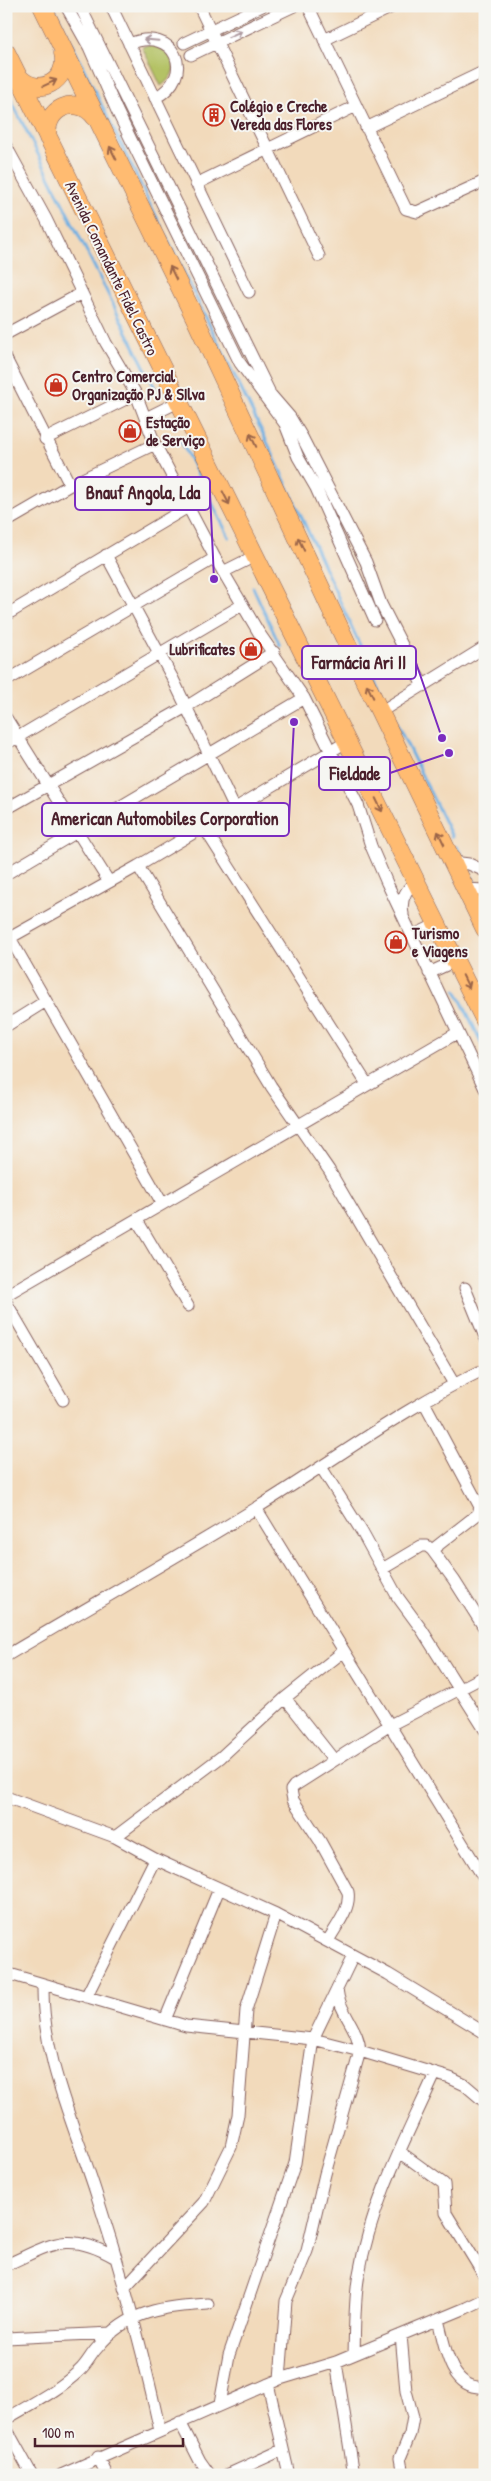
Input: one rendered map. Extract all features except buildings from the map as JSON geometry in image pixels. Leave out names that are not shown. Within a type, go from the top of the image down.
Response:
[{"type":"highway","points":[[42,6],[202,334],[380,712],[482,919]]},
{"type":"highway","points":[[15,71],[23,82],[31,86],[39,87],[51,84],[58,80],[64,69],[65,61],[62,48]]},
{"type":"highway","name":"Avenida Comandante Fidel Castro","points":[[6,52],[485,1021]]},
{"type":"highway","points":[[49,141],[48,123],[55,112],[62,107],[79,106],[87,109],[96,118]]},
{"type":"street","points":[[66,6],[89,47],[117,111],[240,363],[285,424],[298,457],[347,554],[375,620]]},
{"type":"street","points":[[80,6],[268,391]]},
{"type":"street","points":[[111,6],[250,292]]},
{"type":"street","points":[[199,6],[319,256]]},
{"type":"street","points":[[129,44],[144,38],[155,39],[177,46],[262,6]]},
{"type":"street","points":[[155,98],[168,90],[174,82],[183,59],[294,6]]},
{"type":"street","points":[[308,6],[402,202],[412,212],[422,210],[485,181]]},
{"type":"street","points":[[324,40],[394,6]]},
{"type":"street","points":[[177,46],[183,59]]},
{"type":"street","points":[[366,128],[485,72]]},
{"type":"street","points":[[196,184],[356,106]]},
{"type":"street","points":[[6,146],[46,219],[106,343],[136,394],[155,444],[215,558],[259,633],[274,652],[304,698],[358,806],[371,846],[404,920],[485,1089]]},
{"type":"street","points":[[6,334],[82,293]]},
{"type":"street","points":[[6,359],[70,485]]},
{"type":"street","points":[[240,363],[268,391],[290,417],[324,478],[366,562],[381,604],[423,686]]},
{"type":"street","points":[[45,439],[136,394]]},
{"type":"street","points":[[146,418],[178,402]]},
{"type":"street","points":[[6,522],[70,485],[155,444]]},
{"type":"street","points":[[6,615],[188,507]]},
{"type":"street","points":[[106,555],[186,707],[234,807]]},
{"type":"street","points":[[223,572],[255,556]]},
{"type":"street","points":[[6,681],[215,558]]},
{"type":"street","points":[[6,744],[242,605]]},
{"type":"street","points":[[380,712],[485,647]]},
{"type":"street","points":[[6,808],[186,707],[274,652]]},
{"type":"street","points":[[6,874],[304,698]]},
{"type":"street","points":[[6,718],[109,882]]},
{"type":"street","points":[[162,1204],[46,1001],[8,939],[138,866],[234,807],[348,741]]},
{"type":"street","points":[[203,826],[367,1084]]},
{"type":"street","points":[[453,862],[469,864],[485,871]]},
{"type":"street","points":[[138,866],[271,1086],[329,1170],[454,1384]]},
{"type":"street","points":[[404,920],[403,900],[409,888],[416,881]]},
{"type":"street","points":[[466,889],[485,890]]},
{"type":"street","points":[[412,936],[437,924]]},
{"type":"street","points":[[429,973],[455,961]]},
{"type":"street","points":[[6,1026],[46,1001]]},
{"type":"street","points":[[6,1294],[137,1220],[457,1033]]},
{"type":"street","points":[[137,1220],[188,1306]]},
{"type":"street","points":[[465,1288],[485,1337]]},
{"type":"street","points":[[6,1302],[63,1400]]},
{"type":"street","points":[[6,1656],[256,1508],[454,1384],[485,1369]]},
{"type":"street","points":[[424,1402],[482,1511],[432,1550]]},
{"type":"street","points":[[321,1467],[384,1568],[397,1596],[422,1630],[485,1730]]},
{"type":"street","points":[[256,1508],[485,1880]]},
{"type":"street","points":[[384,1568],[421,1546],[427,1546],[454,1580],[485,1629]]},
{"type":"street","points":[[115,1837],[221,1756],[285,1698],[344,1651]]},
{"type":"street","points":[[328,1941],[346,1909],[349,1900],[348,1892],[320,1841],[293,1800],[291,1790],[294,1786],[390,1725],[485,1676]]},
{"type":"street","points":[[285,1698],[334,1760]]},
{"type":"street","points":[[6,1797],[115,1837],[219,1889],[276,1914],[328,1941],[485,2032]]},
{"type":"street","points":[[86,1997],[155,1858]]},
{"type":"street","points":[[165,2020],[219,1889]]},
{"type":"street","points":[[124,2288],[204,2202],[231,2147],[238,2115],[244,2033],[249,1996],[276,1914]]},
{"type":"street","points":[[220,2404],[230,2355],[295,2163],[313,2039],[353,1956]]},
{"type":"street","points":[[6,1973],[186,2026],[313,2039],[360,2051],[464,2085],[485,2102]]},
{"type":"street","points":[[43,1984],[42,2014],[48,2045],[97,2196],[124,2288],[160,2431]]},
{"type":"street","points":[[280,2378],[286,2301],[307,2251],[325,2174],[360,2051],[356,2034],[341,2009],[337,1988]]},
{"type":"street","points":[[354,2354],[359,2273],[382,2194],[435,2074]]},
{"type":"street","points":[[400,2152],[444,2184],[446,2213],[485,2277]]},
{"type":"street","points":[[6,2265],[62,2241],[98,2248],[114,2257]]},
{"type":"street","points":[[61,2475],[280,2378],[336,2362],[438,2320],[485,2298]]},
{"type":"street","points":[[6,2419],[65,2383],[80,2370],[112,2333],[132,2318],[163,2307],[208,2304]]},
{"type":"street","points":[[438,2320],[453,2370],[469,2385],[483,2390]]},
{"type":"street","points":[[6,2338],[112,2333]]},
{"type":"street","points":[[401,2335],[406,2391],[413,2417],[410,2434],[400,2458],[403,2475]]},
{"type":"street","points":[[336,2362],[354,2475]]},
{"type":"street","points":[[268,2384],[289,2475]]},
{"type":"street","points":[[180,2422],[200,2461],[210,2475]]},
{"type":"street","points":[[6,2428],[32,2475]]},
{"type":"street","points":[[227,2475],[282,2450]]},
{"type":"street","points":[[98,2457],[107,2475]]},
{"type":"green space","points":[[149,45],[164,51],[173,61],[172,73],[161,86],[142,47]]},
{"type":"waterway","points":[[53,6],[271,450],[384,698]]},
{"type":"waterway","points":[[6,90],[155,388]]},
{"type":"waterway","points":[[179,437],[229,537]]},
{"type":"waterway","points":[[253,587],[280,646]]},
{"type":"waterway","points":[[392,714],[452,837]]},
{"type":"waterway","points":[[457,847],[464,860]]},
{"type":"waterway","points":[[467,868],[477,887]]},
{"type":"waterway","points":[[480,893],[485,903]]},
{"type":"waterway","points":[[456,990],[485,1050]]},
{"type":"place","name":"Colégio e Creche Vereda das Flores","points":[[214,115]]},
{"type":"place","name":"Centro Comercial Organização PJ & SIlva","points":[[56,385]]},
{"type":"place","name":"Estação de Serviço","points":[[130,431]]},
{"type":"place","name":"Bnauf Angola, Lda","points":[[214,579]]},
{"type":"place","name":"Lubrificates","points":[[251,649]]},
{"type":"place","name":"American Automobiles Corporation","points":[[294,722]]},
{"type":"place","name":"Farmácia Ari II","points":[[442,738]]},
{"type":"place","name":"Fieldade","points":[[449,753]]},
{"type":"place","name":"Turismo e Viagens","points":[[396,942]]}]
